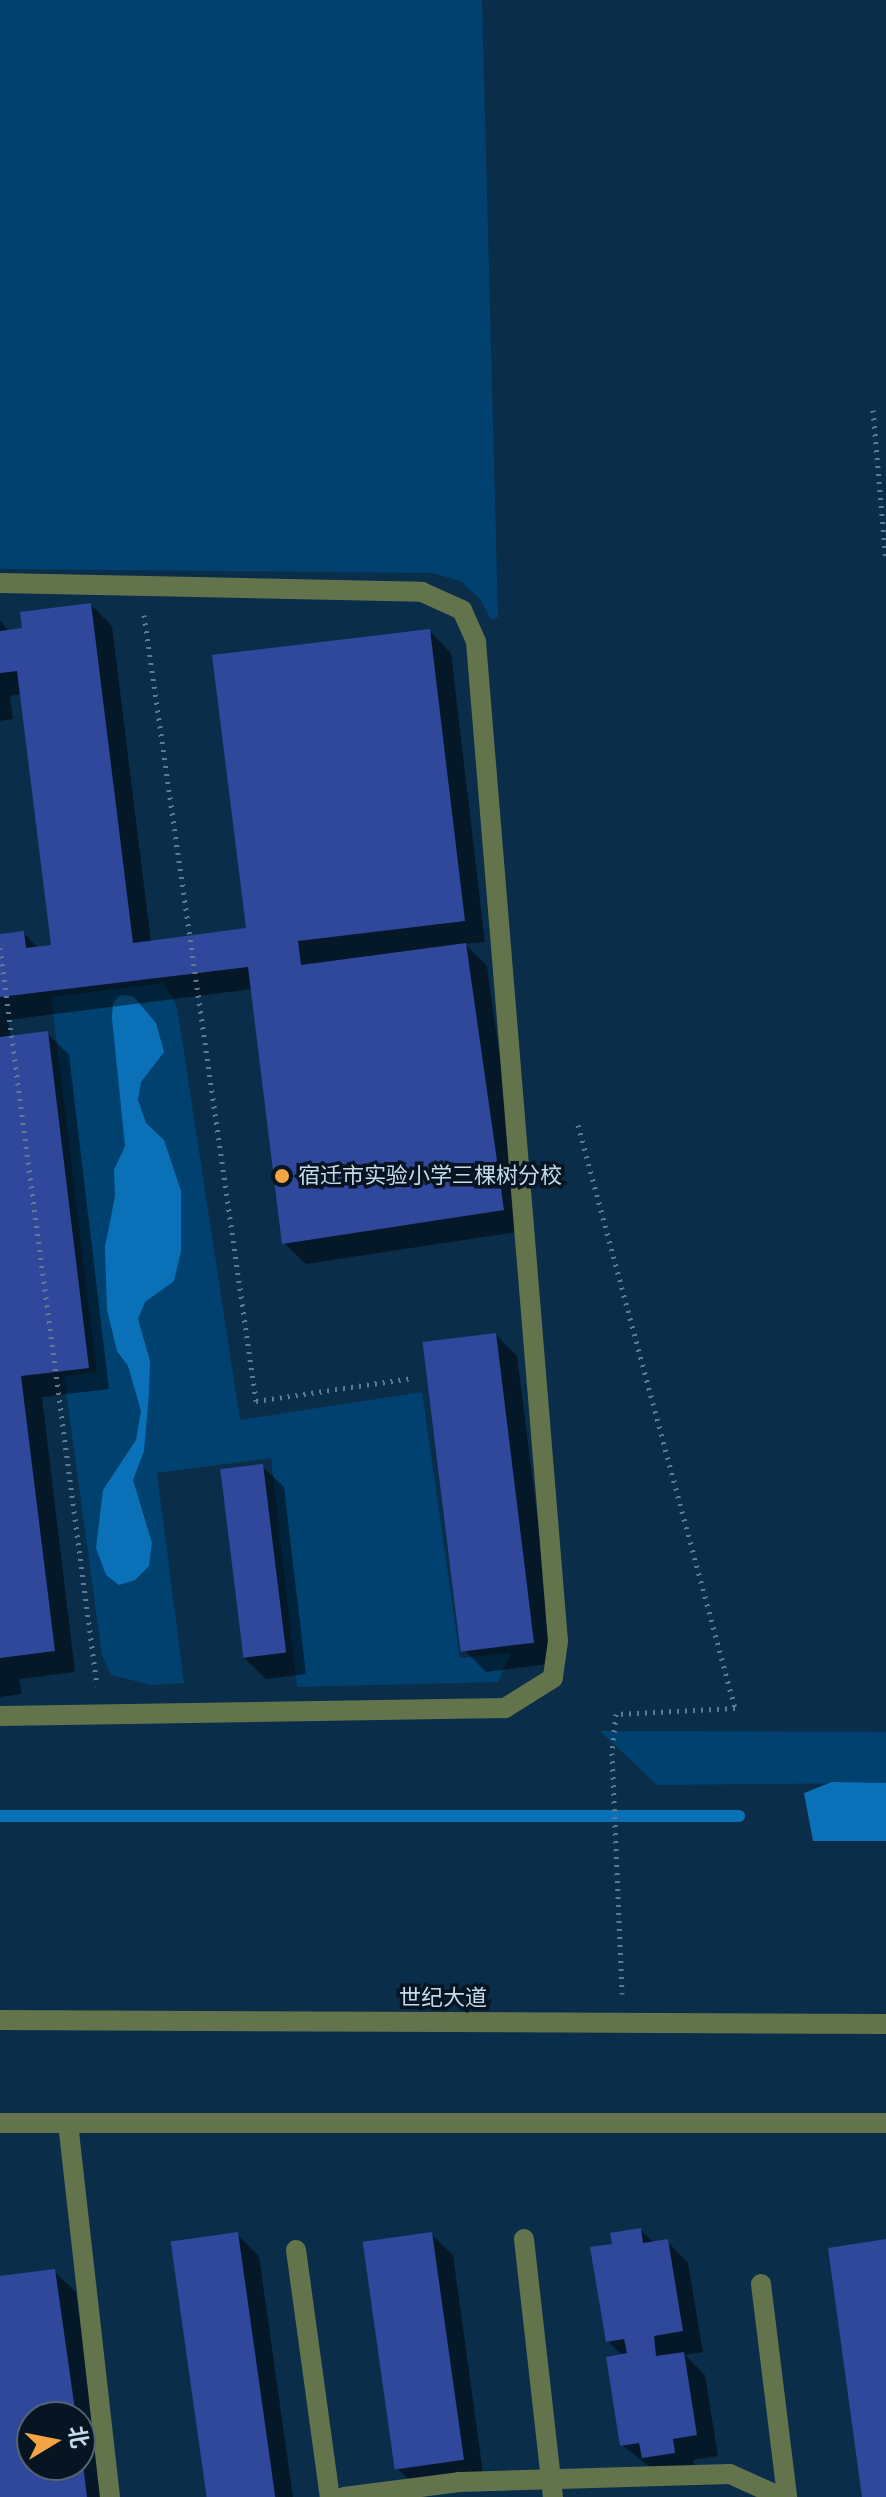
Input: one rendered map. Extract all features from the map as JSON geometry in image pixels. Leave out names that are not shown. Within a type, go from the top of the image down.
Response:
[{"type":"street","points":[[0,583],[422,592],[462,610],[476,642],[558,1641],[553,1678],[505,1708],[0,1716]]},
{"type":"street","name":"世纪大道","points":[[0,2020],[886,2024]]},
{"type":"street","points":[[0,2123],[886,2123]]},
{"type":"street","points":[[68,2123],[110,2497]]},
{"type":"street","points":[[524,2239],[552,2488]]},
{"type":"street","points":[[296,2250],[330,2497]]},
{"type":"street","points":[[344,2497],[459,2482],[552,2488],[730,2474],[784,2497],[761,2284]]},
{"type":"path","points":[[873,410],[886,561]]},
{"type":"path","points":[[140,586],[256,1401],[412,1378]]},
{"type":"path","points":[[0,948],[101,1715]]},
{"type":"path","points":[[578,1125],[735,1708],[616,1714],[614,1800],[623,2023]]},
{"type":"shaded area","points":[[0,0],[482,0],[498,617],[491,620],[480,599],[461,581],[432,573],[0,569]]},
{"type":"shaded area","points":[[164,983],[177,1007],[240,1420],[422,1392],[460,1658],[511,1653],[498,1682],[297,1687],[271,1458],[157,1473],[184,1683],[151,1685],[111,1675],[102,1655],[64,1376],[97,1372],[51,997]]},
{"type":"shaded area","points":[[120,995],[133,996],[156,1023],[164,1052],[141,1082],[138,1100],[146,1123],[164,1140],[181,1191],[181,1251],[174,1281],[145,1302],[138,1319],[150,1361],[144,1451],[133,1480],[152,1543],[149,1566],[135,1580],[119,1585],[106,1575],[96,1548],[103,1490],[136,1440],[141,1411],[128,1366],[117,1351],[107,1310],[105,1247],[115,1196],[114,1170],[125,1146],[112,1018],[113,1003]]},
{"type":"shaded area","points":[[600,1731],[886,1732],[886,1783],[657,1785]]},
{"type":"shaded area","points":[[832,1782],[886,1783],[886,1841],[813,1841],[804,1793]]},
{"type":"building","points":[[91,603],[133,943],[246,928],[212,655],[430,629],[465,921],[298,941],[301,965],[466,943],[504,1210],[282,1244],[248,967],[0,997],[0,934],[24,931],[26,948],[51,945],[17,671],[0,673],[0,631],[22,628],[20,612]]},
{"type":"building","points":[[48,1031],[89,1368],[21,1376],[55,1651],[0,1658],[0,1037]]},
{"type":"building","points":[[496,1333],[534,1643],[461,1652],[423,1342]]},
{"type":"building","points":[[263,1464],[286,1653],[243,1658],[220,1469]]},
{"type":"building","points":[[641,2228],[643,2243],[668,2239],[683,2331],[654,2336],[656,2356],[684,2352],[697,2435],[673,2439],[675,2453],[642,2458],[639,2443],[620,2446],[606,2357],[627,2353],[624,2339],[606,2342],[590,2247],[612,2244],[610,2233]]},
{"type":"building","points":[[238,2232],[275,2497],[207,2497],[171,2241]]},
{"type":"building","points":[[432,2232],[464,2460],[395,2470],[363,2242]]},
{"type":"building","points":[[886,2239],[886,2497],[862,2497],[828,2248]]},
{"type":"building","points":[[55,2269],[74,2401],[16,2401],[16,2481],[85,2481],[87,2497],[0,2497],[0,2276]]},
{"type":"waterway","points":[[0,1816],[739,1816]]},
{"type":"place","name":"宿迁市实验小学三棵树分校","points":[[282,1176]]}]
